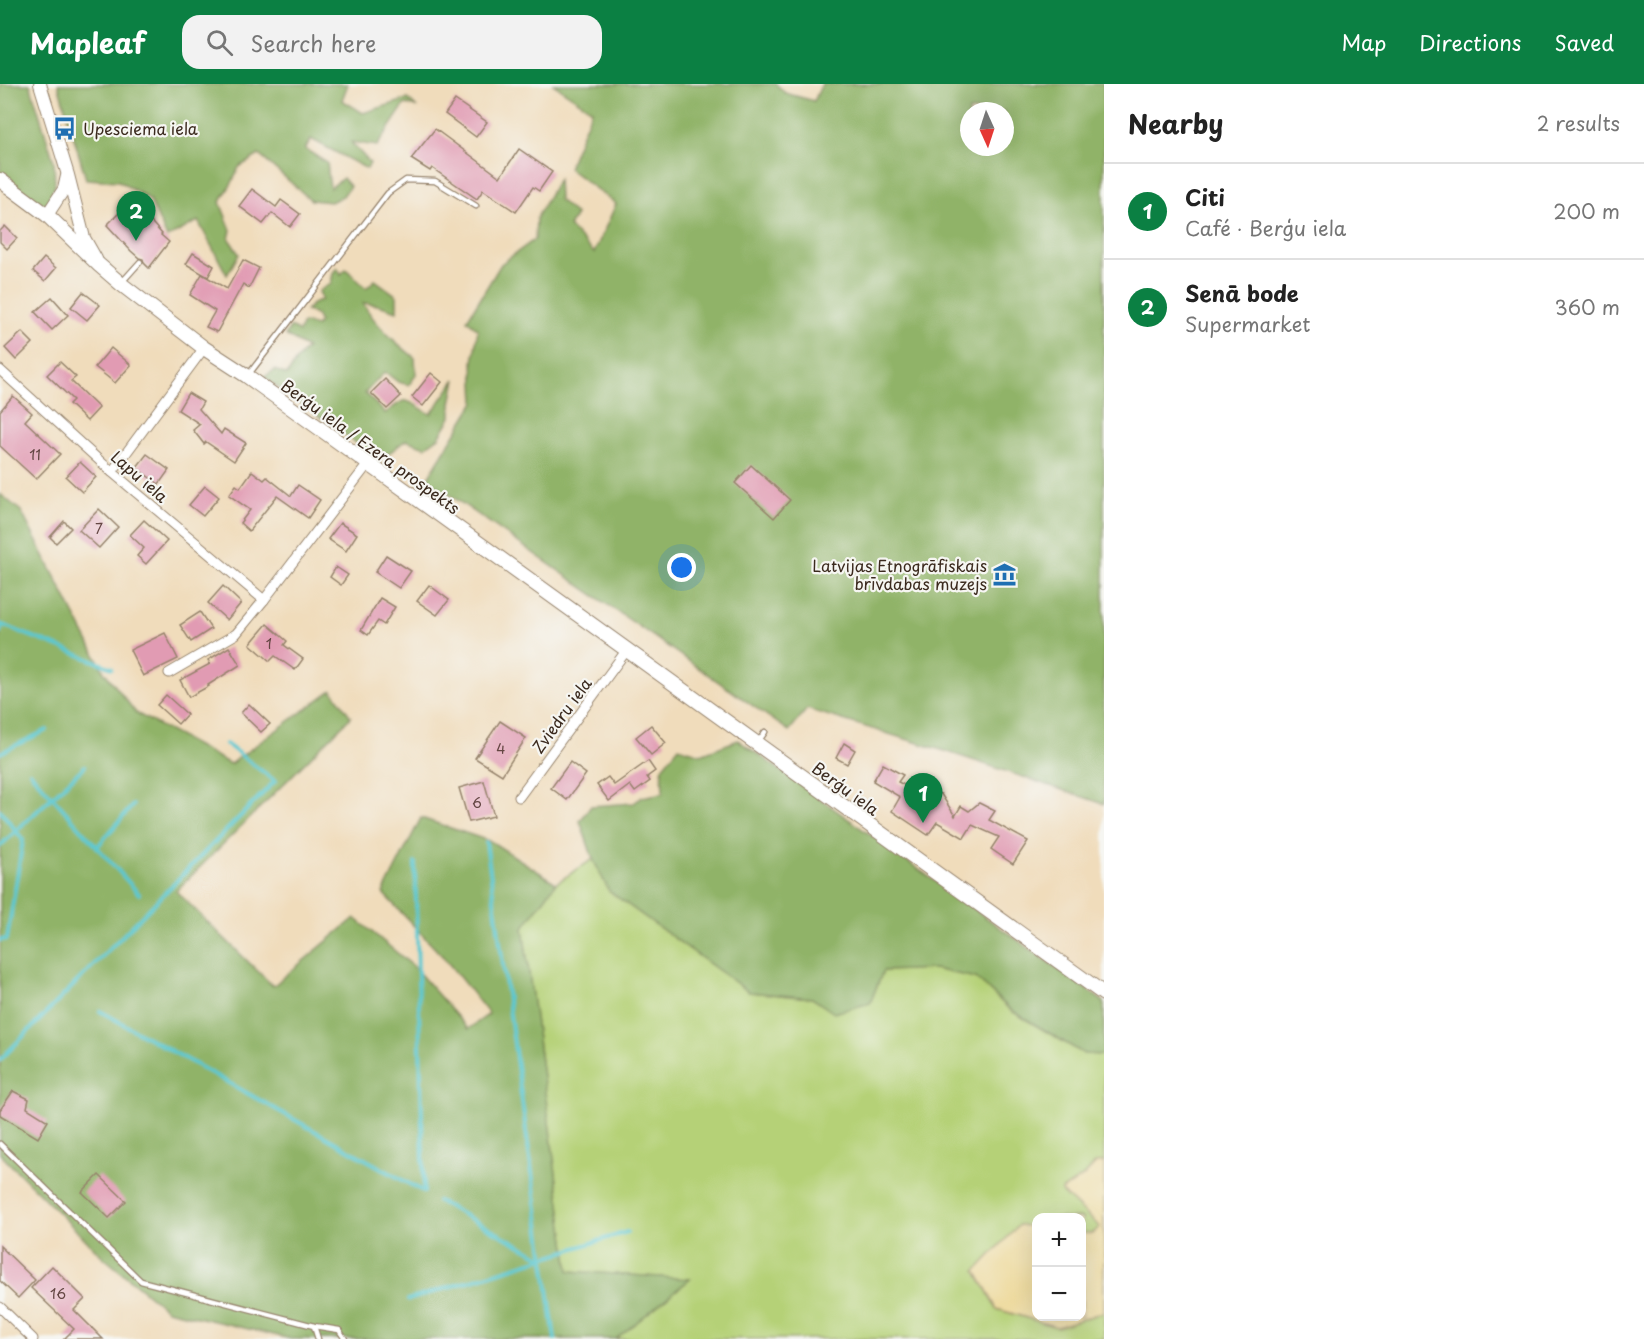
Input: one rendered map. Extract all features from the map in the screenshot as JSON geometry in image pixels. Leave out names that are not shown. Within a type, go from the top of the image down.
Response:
[{"type":"main road","points":[[0,180],[47,215],[99,265]]},
{"type":"main road","name":"Berģu iela / Ezera prospekts","points":[[99,265],[204,348],[247,376],[626,651]]},
{"type":"main road","name":"Berģu iela","points":[[626,651],[1103,991]]},
{"type":"street","points":[[40,84],[68,175],[84,238],[99,265]]},
{"type":"street","points":[[47,215],[64,189],[68,175]]},
{"type":"street","points":[[112,472],[204,348]]},
{"type":"street","name":"Lapu iela","points":[[0,370],[112,472],[264,600]]},
{"type":"street","points":[[169,673],[236,634],[369,464]]},
{"type":"street","name":"Zviedru iela","points":[[519,797],[626,651]]},
{"type":"street","points":[[0,1307],[33,1339]]},
{"type":"lane","points":[[247,376],[388,193],[406,180],[435,181],[476,206]]},
{"type":"lane","points":[[121,284],[140,262]]},
{"type":"lane","points":[[756,744],[765,732]]},
{"type":"lane","points":[[0,1143],[141,1281],[314,1326],[339,1330],[345,1339]]},
{"type":"lane","points":[[314,1326],[318,1339]]},
{"type":"green space","points":[[0,84],[30,84],[54,162],[55,186],[45,209],[0,175]]},
{"type":"green space","points":[[58,84],[348,84],[342,100],[363,113],[408,99],[416,107],[405,104],[377,146],[351,142],[370,163],[367,169],[311,139],[305,149],[327,163],[330,188],[343,178],[350,186],[343,196],[331,202],[311,200],[259,155],[239,167],[220,202],[231,230],[229,239],[239,254],[227,275],[198,221],[167,238],[150,200],[119,181],[86,179]]},
{"type":"green space","points":[[553,84],[776,84],[785,93],[814,101],[822,84],[1104,84],[1104,804],[948,752],[807,709],[789,731],[427,479],[475,402],[473,362],[478,329],[467,320],[501,264],[535,239],[536,219],[558,179],[559,200],[576,215],[569,226],[594,253],[616,204],[568,168],[592,110]]},
{"type":"green space","points":[[337,267],[341,274],[346,269],[366,288],[375,280],[397,296],[397,311],[363,303],[393,340],[415,358],[416,375],[409,385],[398,382],[385,372],[365,393],[385,413],[406,401],[431,414],[456,379],[451,403],[451,417],[439,437],[425,447],[406,440],[380,460],[264,377],[275,370],[287,375],[307,348],[285,335],[291,327],[299,332],[303,323],[317,326],[319,321],[317,316],[306,310],[315,302],[322,300],[319,291],[331,283]]},
{"type":"green space","points":[[0,494],[21,511],[103,670],[136,713],[230,764],[332,690],[351,717],[176,891],[273,986],[355,918],[413,966],[468,1029],[489,1014],[445,959],[383,893],[421,818],[492,842],[556,883],[523,928],[569,1271],[690,1279],[616,1339],[291,1339],[167,1310],[103,1257],[0,1154]]},
{"type":"green space","points":[[738,740],[1104,1002],[1104,1055],[1084,1054],[1011,1010],[976,978],[934,969],[883,971],[870,1003],[834,1013],[812,998],[749,992],[609,891],[593,859],[580,821],[591,806],[634,803],[642,797],[663,793],[662,768],[679,747],[701,754]]},
{"type":"green space","points":[[593,859],[609,891],[749,992],[812,998],[834,1012],[870,1003],[883,971],[934,969],[976,978],[1011,1011],[1084,1054],[1104,1055],[1104,1162],[1096,1163],[1084,1176],[1061,1191],[1085,1213],[1032,1213],[1032,1227],[1019,1225],[976,1271],[997,1309],[1032,1321],[1057,1327],[1076,1321],[1086,1321],[1086,1318],[1104,1312],[1104,1339],[616,1339],[690,1279],[569,1271],[523,928],[556,883]]},
{"type":"green space","points":[[1086,1214],[1100,1227],[1092,1234],[1086,1233]]},
{"type":"sand","points":[[1104,1162],[1104,1312],[1086,1318],[1086,1233],[1092,1234],[1100,1227],[1061,1191],[1084,1176],[1096,1163]]},
{"type":"sand","points":[[1019,1225],[1032,1227],[1032,1320],[997,1309],[976,1271]]},
{"type":"sand","points":[[1037,1321],[1076,1321],[1057,1327]]},
{"type":"building","points":[[455,100],[487,122],[476,137],[445,114]]},
{"type":"building","points":[[435,129],[500,177],[519,149],[552,172],[539,191],[533,187],[516,212],[483,190],[477,199],[432,168],[430,171],[411,159]]},
{"type":"building","points":[[252,189],[276,207],[281,200],[300,214],[290,227],[272,213],[263,224],[239,206]]},
{"type":"building","points":[[135,197],[149,211],[145,215],[169,242],[149,268],[143,259],[131,251],[107,225]]},
{"type":"building","points":[[5,226],[17,238],[7,249],[0,242],[0,231]]},
{"type":"building","points":[[193,253],[214,266],[208,277],[186,264]]},
{"type":"building","points":[[44,258],[56,268],[45,281],[33,271]]},
{"type":"building","points":[[243,260],[259,268],[249,288],[243,284],[217,332],[206,327],[215,311],[190,295],[202,274],[227,289]]},
{"type":"building","points":[[83,292],[100,305],[87,320],[71,307]]},
{"type":"building","points":[[52,297],[68,315],[52,330],[35,312]]},
{"type":"building","points":[[22,332],[33,343],[16,360],[5,348]]},
{"type":"building","points":[[111,348],[131,365],[115,383],[95,367]]},
{"type":"building","points":[[60,362],[76,377],[71,381],[99,408],[87,421],[69,404],[73,400],[47,375]]},
{"type":"building","points":[[431,373],[442,382],[423,406],[412,397]]},
{"type":"building","points":[[385,379],[401,396],[387,409],[371,393]]},
{"type":"building","points":[[188,393],[203,402],[199,409],[221,434],[224,429],[246,443],[234,461],[206,442],[204,444],[193,430],[200,424],[178,410]]},
{"type":"building","points":[[13,396],[32,413],[25,421],[60,454],[36,479],[0,446],[0,411]]},
{"type":"building","points":[[147,454],[169,470],[159,484],[136,468]]},
{"type":"building","points":[[80,462],[96,477],[82,492],[66,477]]},
{"type":"building","points":[[751,465],[790,500],[774,518],[735,483]]},
{"type":"building","points":[[252,471],[264,480],[267,477],[291,496],[298,485],[320,500],[308,518],[277,496],[249,531],[240,523],[250,510],[229,495],[236,485],[240,488]]},
{"type":"building","points":[[205,486],[219,497],[203,516],[189,505]]},
{"type":"building","points":[[99,509],[118,527],[99,548],[79,530]]},
{"type":"building","points":[[144,520],[167,541],[146,564],[137,556],[144,548],[130,535]]},
{"type":"building","points":[[64,521],[71,528],[56,543],[50,537]]},
{"type":"building","points":[[340,523],[357,534],[346,551],[328,539]]},
{"type":"building","points":[[386,555],[411,571],[399,588],[375,572]]},
{"type":"building","points":[[336,567],[348,575],[341,585],[330,577]]},
{"type":"building","points":[[429,585],[449,600],[437,615],[417,601]]},
{"type":"building","points":[[223,586],[241,603],[227,620],[208,603]]},
{"type":"building","points":[[380,598],[395,607],[384,625],[378,621],[368,635],[361,630]]},
{"type":"building","points":[[200,612],[211,629],[191,642],[180,625]]},
{"type":"building","points":[[267,624],[287,641],[284,645],[303,659],[295,670],[275,656],[270,661],[250,644]]},
{"type":"building","points":[[165,633],[178,659],[143,676],[130,650]]},
{"type":"building","points":[[229,647],[240,665],[189,697],[180,680],[210,664],[208,660]]},
{"type":"building","points":[[166,695],[187,714],[178,724],[157,705]]},
{"type":"building","points":[[249,704],[270,724],[261,732],[241,713]]},
{"type":"building","points":[[500,721],[526,738],[502,775],[475,758]]},
{"type":"building","points":[[651,725],[666,743],[651,755],[636,737]]},
{"type":"building","points":[[844,743],[855,750],[847,764],[836,758]]},
{"type":"building","points":[[648,761],[655,771],[647,777],[650,781],[635,792],[630,785],[609,801],[597,785],[608,777],[614,785]]},
{"type":"building","points":[[570,762],[586,774],[567,800],[551,788]]},
{"type":"building","points":[[883,764],[903,775],[898,782],[920,793],[924,788],[941,794],[955,816],[961,806],[969,811],[979,803],[995,811],[989,820],[1028,841],[1013,864],[991,849],[999,837],[972,825],[964,838],[937,822],[928,835],[892,811],[900,797],[873,781]]},
{"type":"building","points":[[484,781],[494,816],[469,822],[459,788]]},
{"type":"building","points":[[13,1091],[29,1099],[27,1108],[48,1121],[38,1138],[0,1115],[0,1110]]},
{"type":"building","points":[[99,1175],[126,1201],[109,1218],[82,1192]]},
{"type":"building","points":[[0,1246],[35,1280],[18,1298],[0,1281]]},
{"type":"building","points":[[52,1266],[85,1299],[74,1310],[103,1339],[64,1339],[74,1329],[31,1288]]},
{"type":"waterway","points":[[0,624],[112,668]]},
{"type":"waterway","points":[[0,632],[2,625]]},
{"type":"waterway","points":[[0,753],[47,730]]},
{"type":"waterway","points":[[0,1060],[275,781],[226,744]]},
{"type":"waterway","points":[[0,846],[85,766]]},
{"type":"waterway","points":[[30,772],[139,894]]},
{"type":"waterway","points":[[97,847],[133,805]]},
{"type":"waterway","points":[[0,810],[23,840],[7,939],[0,940]]},
{"type":"waterway","points":[[486,842],[555,1339]]},
{"type":"waterway","points":[[100,1011],[424,1192],[415,863]]},
{"type":"waterway","points":[[438,1201],[543,1258]]},
{"type":"waterway","points":[[408,1300],[627,1232]]},
{"type":"place","name":"Upesciema iela","points":[[65,128]]},
{"type":"place","name":"Senā bode","points":[[136,241]]},
{"type":"place","name":"Latvijas Etnogrāfiskais brīvdabas muzejs","points":[[1005,574]]},
{"type":"place","name":"Citi","points":[[923,823]]}]
